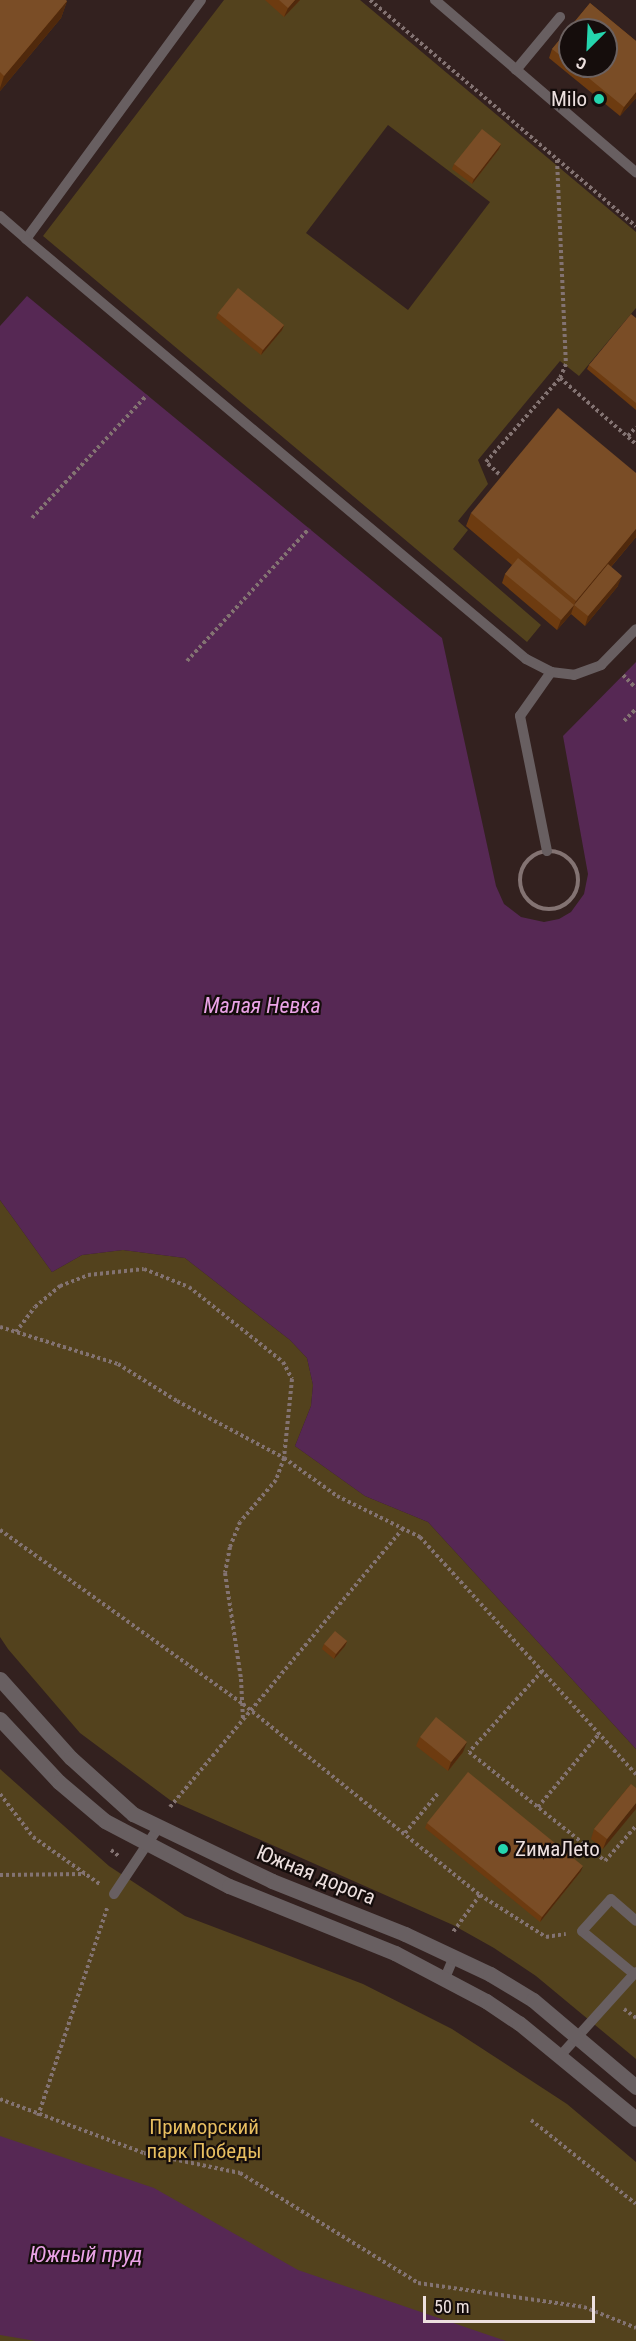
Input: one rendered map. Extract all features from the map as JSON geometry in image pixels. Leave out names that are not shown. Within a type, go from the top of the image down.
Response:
[{"type":"street","name":"Южная дорога","points":[[0,1680],[105,1793],[158,1828],[272,1881],[454,1957],[533,2000],[636,2086]]},
{"type":"street","name":"Южная дорога","points":[[0,1719],[59,1782],[105,1821],[229,1886],[395,1953],[445,1978],[511,2017],[636,2119]]},
{"type":"lane","points":[[26,239],[201,0]]},
{"type":"lane","points":[[435,0],[636,172]]},
{"type":"lane","points":[[516,70],[560,17]]},
{"type":"lane","points":[[0,216],[526,659],[551,672],[574,675],[601,665],[636,628]]},
{"type":"lane","points":[[546,851],[520,716],[551,672]]},
{"type":"lane","points":[[114,1894],[158,1828]]},
{"type":"lane","points":[[560,2056],[635,1973],[582,1931],[611,1899],[636,1921]]},
{"type":"lane","points":[[445,1978],[454,1957]]},
{"type":"path","points":[[370,0],[636,225]]},
{"type":"path","points":[[499,474],[486,462],[560,378],[566,364],[557,160]]},
{"type":"path","points":[[560,378],[636,444]]},
{"type":"path","points":[[32,518],[147,395]]},
{"type":"path","points":[[628,436],[636,426]]},
{"type":"path","points":[[187,661],[309,529]]},
{"type":"path","points":[[623,675],[636,688]]},
{"type":"path","points":[[624,721],[636,709]]},
{"type":"path","points":[[546,851],[566,856],[579,879],[572,898],[562,907],[549,910],[530,902],[520,885],[524,865],[534,856],[546,851]]},
{"type":"path","points":[[16,1332],[35,1307],[60,1286],[88,1275],[128,1269],[168,1276],[189,1287],[283,1362],[292,1389],[284,1458],[276,1480],[240,1522],[230,1546],[225,1573],[243,1704],[243,1720]]},
{"type":"path","points":[[0,1327],[118,1364],[177,1401],[284,1458],[337,1497],[404,1527],[420,1537],[636,1774]]},
{"type":"path","points":[[170,1808],[404,1527]]},
{"type":"path","points":[[0,1530],[251,1710],[480,1895],[546,1938],[582,1931]]},
{"type":"path","points":[[542,1671],[469,1752],[605,1861],[636,1826]]},
{"type":"path","points":[[538,1807],[599,1734]]},
{"type":"path","points":[[405,1833],[439,1792]]},
{"type":"path","points":[[0,1794],[33,1837],[114,1894],[105,1911],[38,2116]]},
{"type":"path","points":[[0,1875],[86,1874]]},
{"type":"path","points":[[453,1932],[480,1895]]},
{"type":"path","points":[[0,2099],[38,2116],[144,2153],[240,2173],[418,2283],[584,2307],[636,2328]]},
{"type":"path","points":[[531,2120],[636,2204]]},
{"type":"green space","points":[[224,0],[360,0],[636,232],[636,308],[579,376],[560,361],[478,460],[488,484],[458,521],[468,530],[453,549],[541,625],[527,642],[43,236]],"holes":[[[388,125],[490,202],[408,310],[306,233]]]},
{"type":"green space","points":[[0,1200],[52,1272],[82,1255],[123,1250],[185,1258],[290,1340],[307,1358],[313,1385],[311,1406],[295,1446],[365,1496],[428,1522],[636,1749],[636,2059],[536,1976],[494,1948],[453,1925],[170,1800],[80,1733],[8,1649],[0,1637]]},
{"type":"green space","name":"Приморский парк Победы","points":[[0,1769],[109,1866],[185,1916],[363,1984],[452,2029],[567,2104],[636,2162],[636,2341],[0,2341]]},
{"type":"water","name":"Малая Невка","points":[[27,296],[442,638],[496,886],[504,904],[521,917],[544,922],[559,919],[571,912],[584,894],[588,874],[563,736],[636,662],[636,1749],[428,1522],[365,1496],[295,1446],[311,1406],[313,1385],[307,1358],[290,1340],[185,1258],[123,1250],[82,1255],[52,1272],[0,1200],[0,326]]},
{"type":"water","name":"Южный пруд","points":[[0,2136],[154,2188],[298,2270],[506,2341],[36,2341],[0,2335]]},
{"type":"building","points":[[0,0],[67,1],[4,76],[0,72]]},
{"type":"building","points":[[279,0],[295,0],[288,8]]},
{"type":"building","points":[[590,3],[608,18],[578,18]]},
{"type":"building","points":[[618,26],[636,41],[636,92],[624,107],[589,78],[618,78]]},
{"type":"building","points":[[558,42],[558,54],[552,49]]},
{"type":"building","points":[[482,129],[501,144],[474,179],[454,164]]},
{"type":"building","points":[[238,288],[284,325],[263,350],[218,313]]},
{"type":"building","points":[[631,314],[636,318],[636,403],[589,365]]},
{"type":"building","points":[[558,408],[636,473],[636,529],[576,601],[471,513]]},
{"type":"building","points":[[518,558],[574,605],[561,620],[505,574]]},
{"type":"building","points":[[608,564],[622,576],[588,616],[574,605]]},
{"type":"building","points":[[335,1631],[347,1641],[336,1654],[324,1644]]},
{"type":"building","points":[[436,1717],[467,1742],[451,1762],[420,1737]]},
{"type":"building","name":"ZимаЛеtо","points":[[468,1772],[583,1866],[542,1917],[427,1823]]},
{"type":"building","points":[[631,1784],[636,1788],[636,1803],[607,1839],[594,1829]]},
{"type":"place","name":"Milo","points":[[599,99]]},
{"type":"place","name":"ZимаЛеtо","points":[[503,1849]]}]
